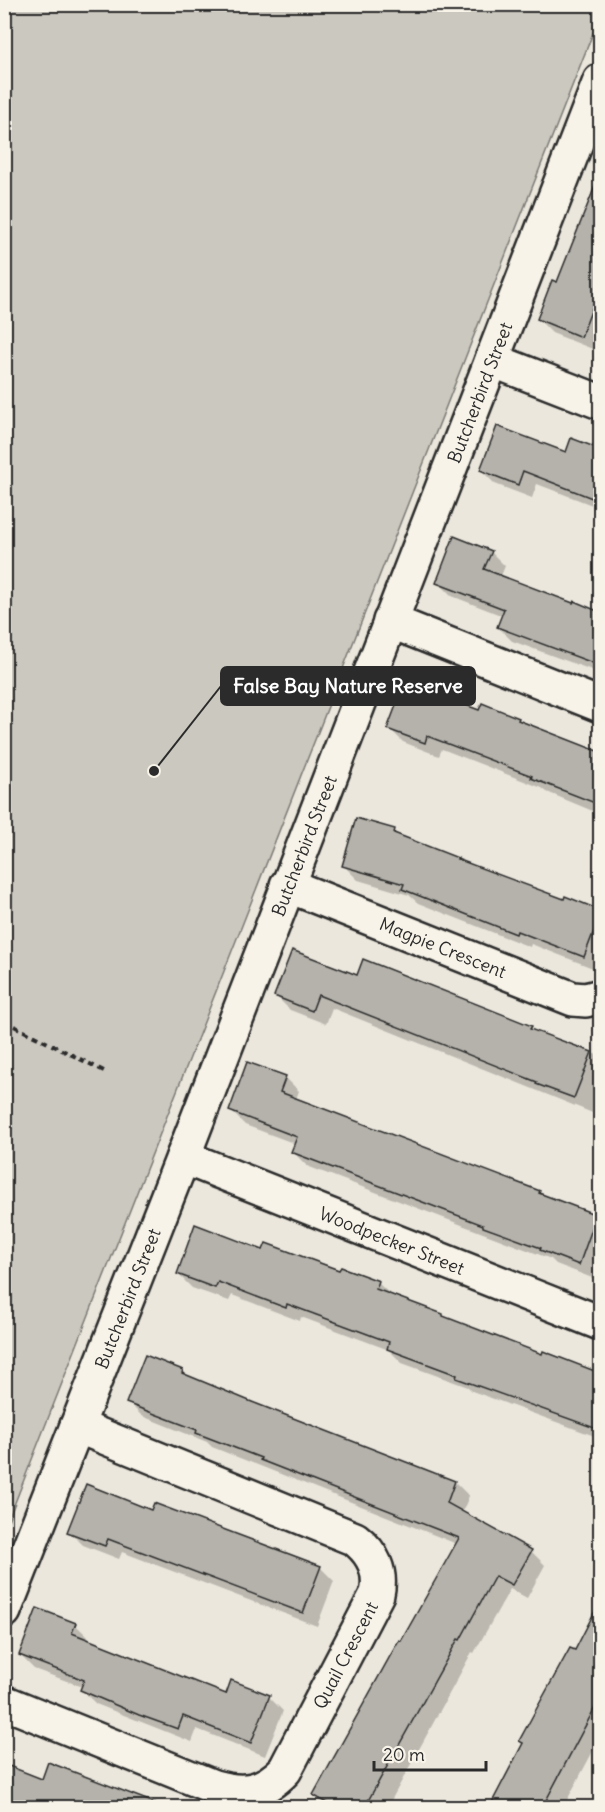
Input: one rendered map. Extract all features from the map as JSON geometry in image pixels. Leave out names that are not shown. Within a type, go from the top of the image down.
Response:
[{"type":"street","name":"Butcherbird Street","points":[[4,1611],[183,1157],[600,81]]},
{"type":"street","points":[[492,360],[600,402]]},
{"type":"street","points":[[390,621],[600,705]]},
{"type":"street","name":"Magpie Crescent","points":[[287,885],[573,999],[586,1000],[600,996]]},
{"type":"street","name":"Woodpecker Street","points":[[183,1157],[600,1323]]},
{"type":"street","name":"Quail Crescent","points":[[4,1702],[214,1786],[234,1792],[261,1788],[274,1782],[285,1770],[377,1594],[380,1584],[374,1560],[365,1547],[355,1539],[77,1426]]},
{"type":"path","points":[[4,1023],[104,1071]]},
{"type":"shaded area","points":[[5,4],[600,4],[600,15],[5,1528]]},
{"type":"building","points":[[599,176],[600,288],[581,337],[537,319],[552,280],[557,282]]},
{"type":"building","points":[[497,426],[566,452],[571,438],[600,449],[600,475],[592,498],[523,471],[518,485],[480,470]]},
{"type":"building","points":[[454,536],[492,551],[484,569],[600,612],[600,644],[593,663],[497,627],[504,609],[436,583]]},
{"type":"building","points":[[405,682],[479,710],[482,703],[519,718],[518,720],[600,752],[600,805],[427,736],[425,743],[387,729]]},
{"type":"building","points":[[356,818],[395,829],[394,833],[457,859],[600,910],[584,957],[517,931],[516,934],[402,889],[404,884],[342,866]]},
{"type":"building","points":[[292,950],[357,975],[363,959],[532,1026],[530,1029],[592,1052],[574,1098],[318,995],[312,1011],[274,996]]},
{"type":"building","points":[[247,1062],[286,1076],[280,1092],[597,1215],[579,1265],[540,1250],[541,1248],[483,1227],[483,1225],[291,1152],[297,1137],[229,1111]]},
{"type":"building","points":[[195,1224],[263,1250],[266,1243],[339,1270],[341,1267],[379,1281],[376,1289],[542,1354],[543,1351],[600,1373],[600,1430],[456,1378],[457,1375],[387,1349],[389,1342],[287,1304],[286,1308],[218,1282],[215,1288],[177,1274]]},
{"type":"building","points":[[145,1355],[252,1402],[455,1481],[447,1503],[532,1550],[512,1585],[495,1576],[364,1808],[335,1808],[313,1795],[459,1538],[260,1460],[261,1458],[196,1433],[197,1430],[126,1403]]},
{"type":"building","points":[[86,1484],[151,1510],[154,1503],[321,1566],[303,1613],[108,1539],[105,1546],[67,1532]]},
{"type":"building","points":[[600,1601],[600,1698],[542,1808],[489,1808],[523,1743],[519,1741],[570,1648],[575,1650]]},
{"type":"building","points":[[37,1608],[76,1623],[72,1633],[226,1694],[231,1680],[270,1695],[251,1743],[183,1716],[178,1729],[139,1715],[80,1690],[84,1680],[19,1655]]},
{"type":"building","points":[[48,1762],[160,1805],[160,1808],[4,1808],[4,1764],[42,1779]]},
{"type":"place","name":"False Bay Nature Reserve","points":[[154,771]]}]
